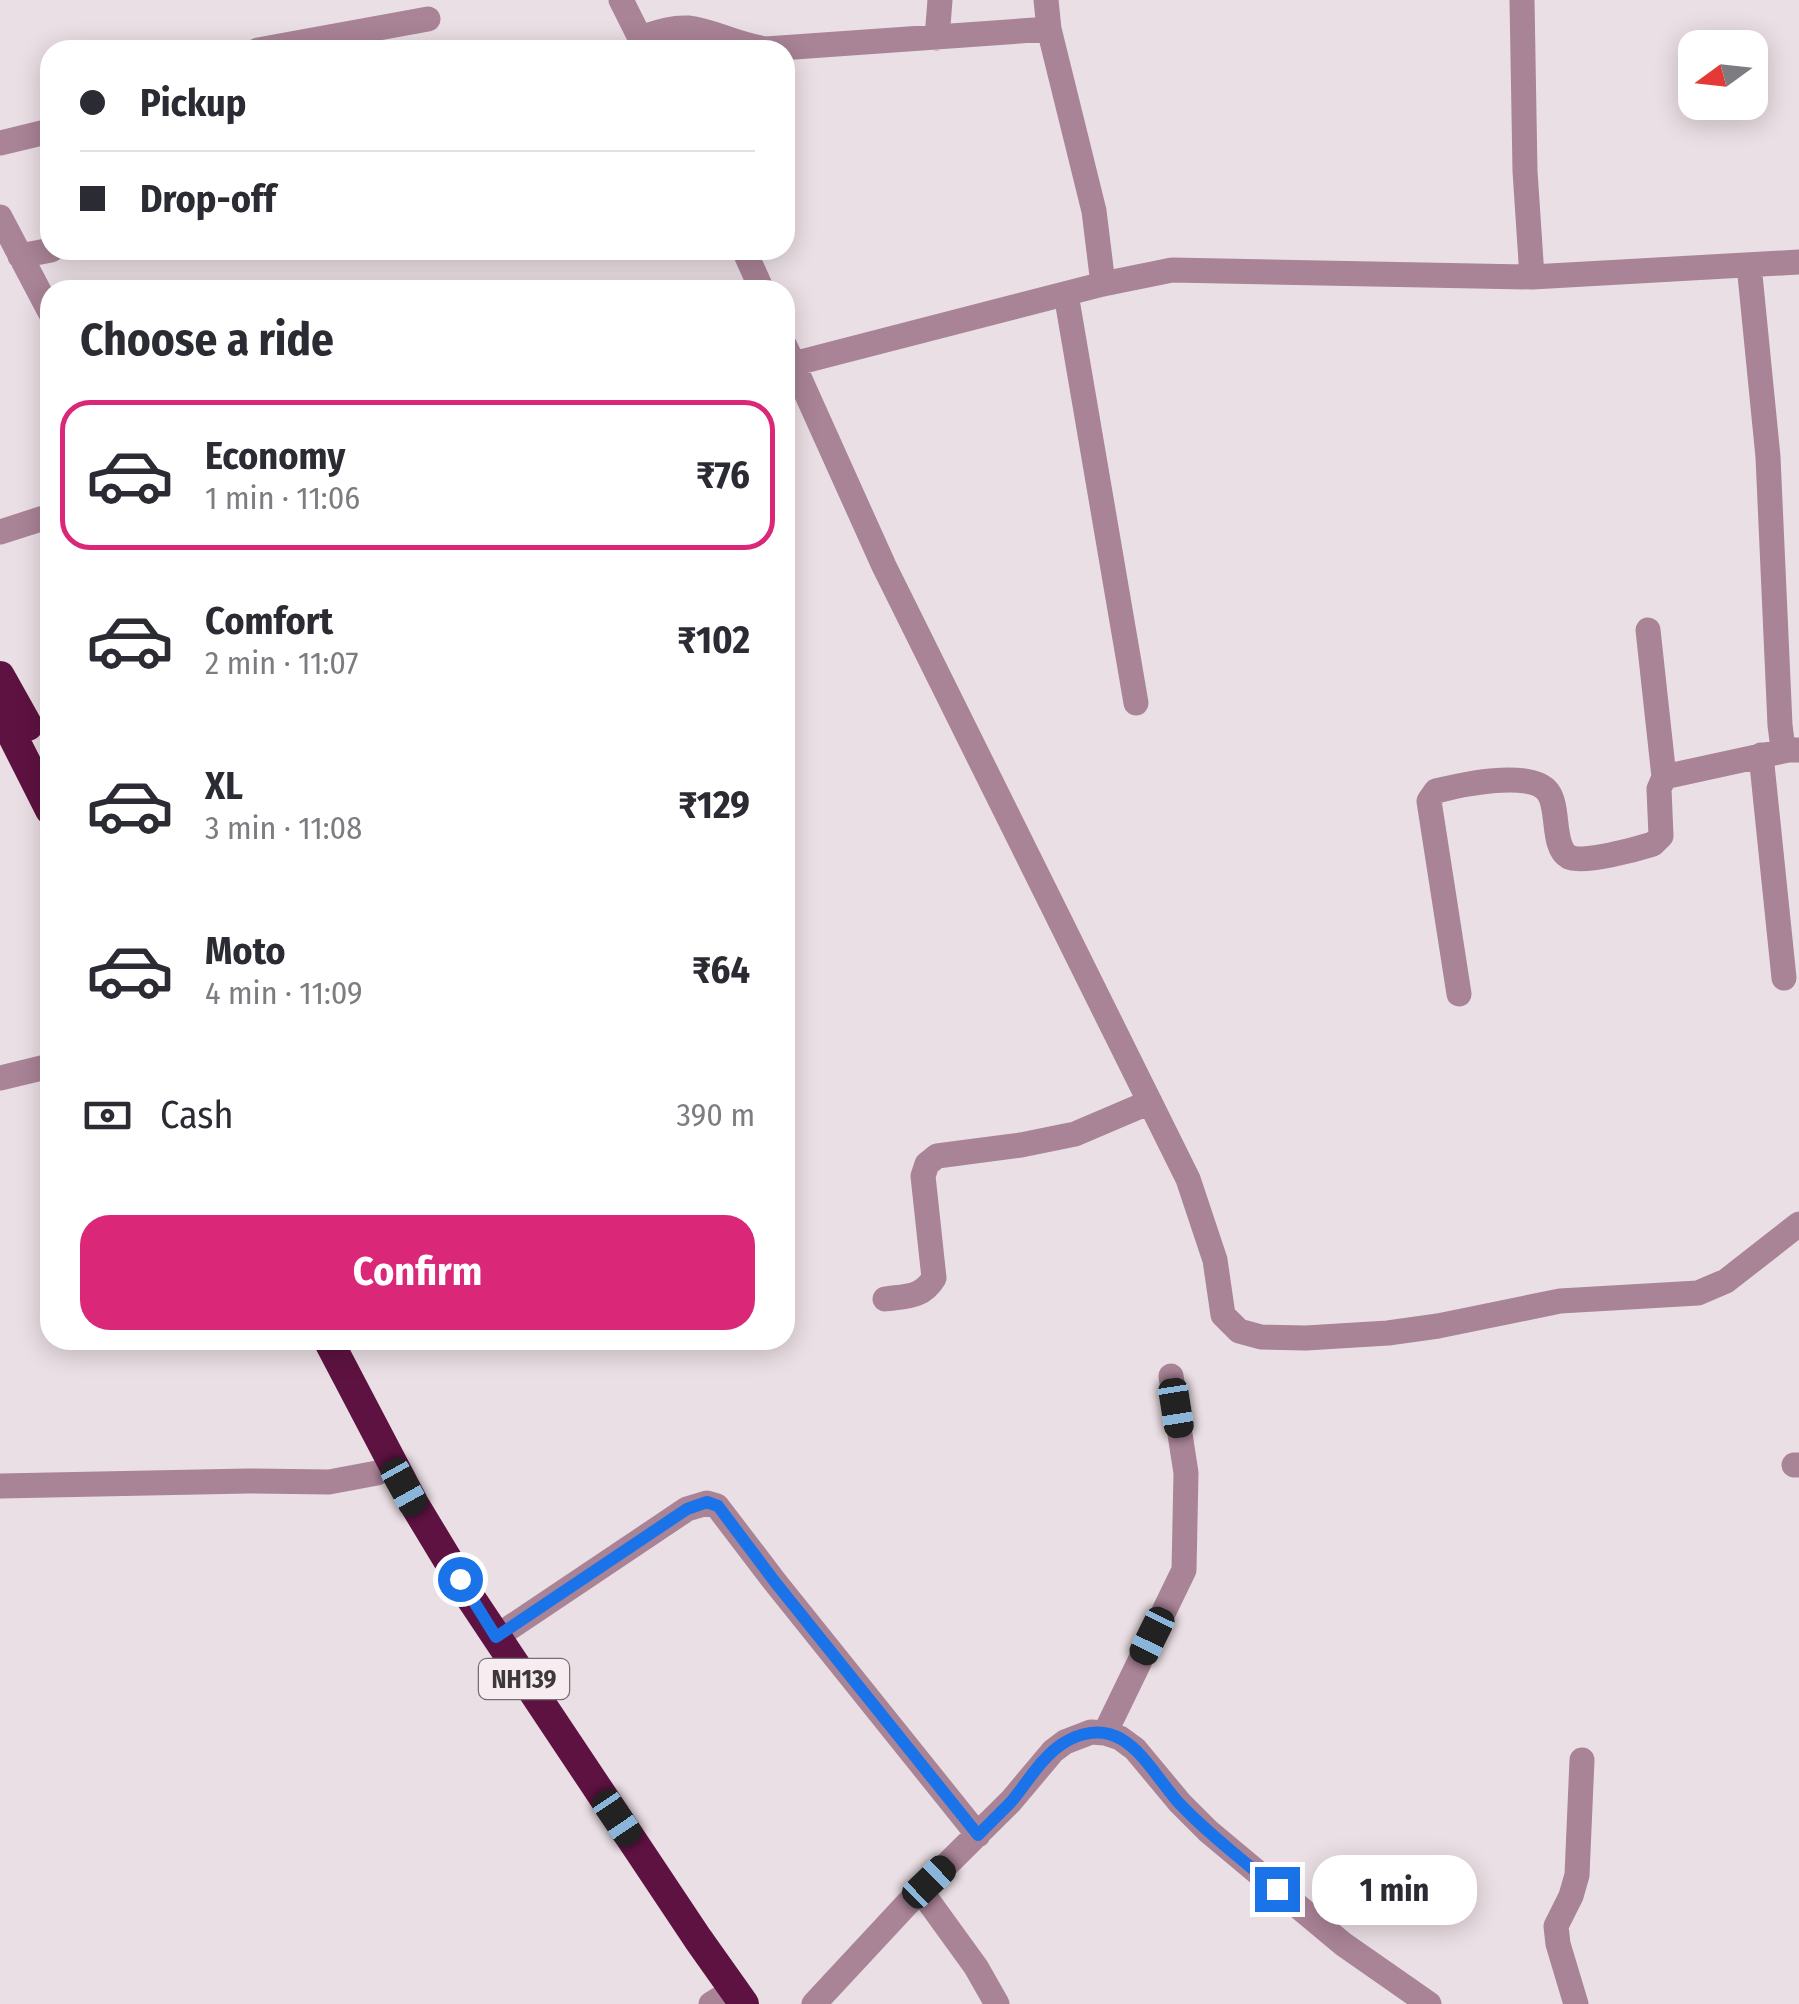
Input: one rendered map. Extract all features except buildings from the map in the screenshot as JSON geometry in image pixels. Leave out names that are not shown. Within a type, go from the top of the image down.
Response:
[{"type":"highway","points":[[0,676],[40,751]]},
{"type":"highway","points":[[0,711],[40,790]]},
{"type":"highway","name":"NH139","points":[[314,1350],[421,1554],[724,2003]]},
{"type":"highway","name":"NH139","points":[[333,1350],[414,1504],[724,2003]]},
{"type":"street","points":[[621,0],[641,40]]},
{"type":"street","points":[[938,38],[940,0]]},
{"type":"street","points":[[1046,0],[1049,29],[1094,211],[1103,284]]},
{"type":"street","points":[[1522,0],[1524,153],[1532,276]]},
{"type":"street","points":[[324,40],[428,19]]},
{"type":"street","points":[[650,40],[667,30],[686,28],[729,40]]},
{"type":"street","points":[[795,47],[1049,29]]},
{"type":"street","points":[[0,143],[40,134]]},
{"type":"street","points":[[0,217],[40,293]]},
{"type":"street","points":[[20,256],[40,252]]},
{"type":"street","points":[[795,357],[1172,270],[1532,276],[1799,262]]},
{"type":"street","points":[[1750,265],[1768,457],[1777,694],[1782,740],[1794,750]]},
{"type":"street","points":[[1066,294],[1136,703]]},
{"type":"street","points":[[795,374],[884,566],[1188,1178],[1216,1260],[1223,1315],[1239,1331],[1261,1337],[1306,1338],[1388,1333],[1560,1301],[1698,1292],[1726,1281],[1799,1224]]},
{"type":"street","points":[[0,532],[40,519]]},
{"type":"street","points":[[1459,994],[1429,800],[1436,791],[1451,787],[1517,779],[1533,782],[1547,790],[1554,805],[1558,837],[1564,853],[1572,858],[1653,844],[1660,836],[1659,789],[1664,778],[1648,630]]},
{"type":"street","points":[[1664,778],[1794,750]]},
{"type":"street","points":[[1761,755],[1784,978]]},
{"type":"street","points":[[0,1078],[40,1068]]},
{"type":"street","points":[[884,1299],[918,1295],[934,1278],[923,1176],[927,1164],[938,1156],[1021,1146],[1075,1134],[1150,1102]]},
{"type":"street","points":[[1105,1733],[1184,1570],[1186,1473],[1170,1376]]},
{"type":"street","points":[[0,1486],[328,1482],[377,1473]]},
{"type":"street","points":[[496,1637],[687,1509],[707,1502],[718,1506],[978,1835]]},
{"type":"street","points":[[814,2004],[1011,1802],[1053,1751],[1091,1732],[1120,1738],[1134,1749],[1208,1831],[1342,1944],[1429,2004]]},
{"type":"street","points":[[1576,2004],[1556,1926],[1577,1875],[1582,1760]]},
{"type":"street","points":[[921,1891],[976,1967],[997,2004]]},
{"type":"route","points":[[460,1579],[496,1637],[687,1509],[707,1502],[718,1506],[978,1835],[1053,1751],[1078,1736],[1105,1733],[1134,1749],[1180,1804],[1277,1889]]}]
